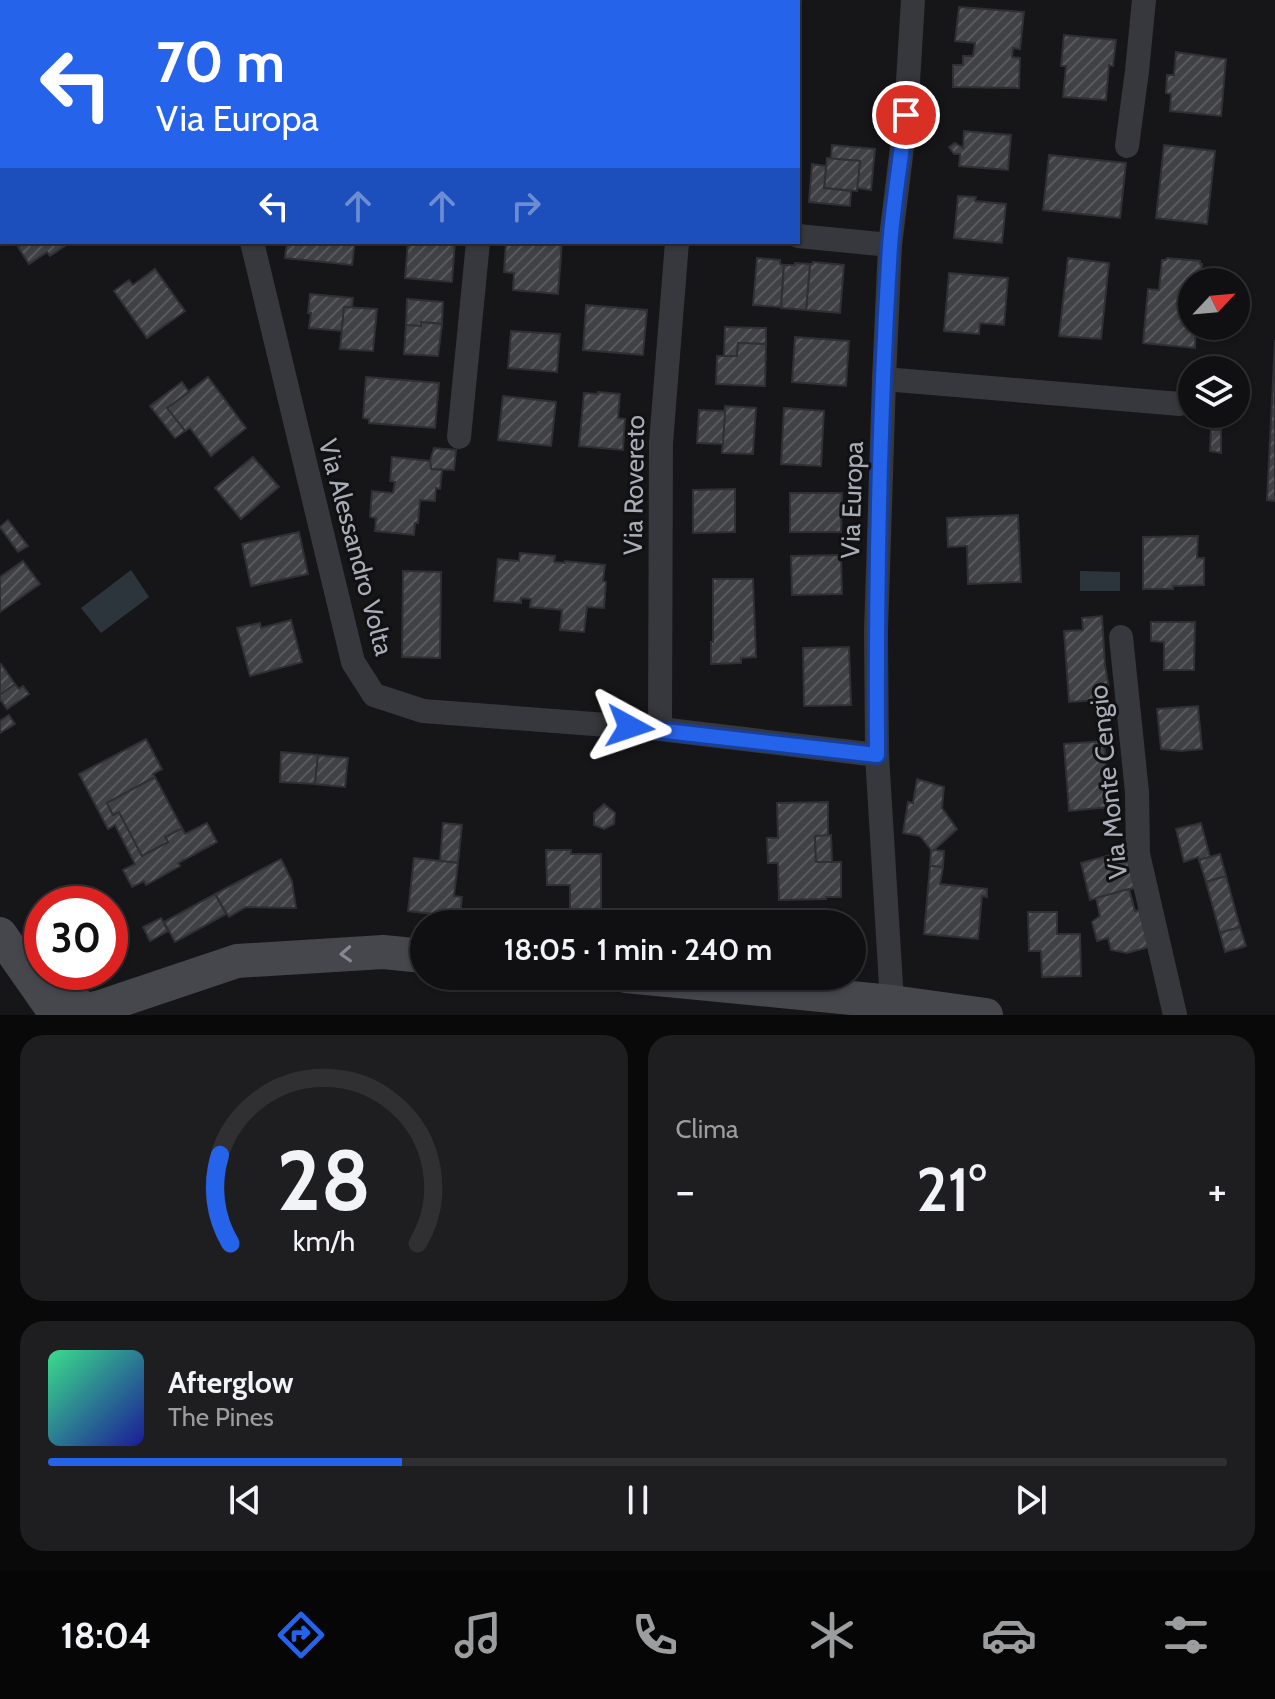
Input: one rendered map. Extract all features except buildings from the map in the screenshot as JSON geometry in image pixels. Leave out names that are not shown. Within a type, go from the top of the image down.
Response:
[{"type":"street","name":"Via Europa","points":[[892,1002],[877,755],[876,632],[890,245],[906,115],[913,0]]},
{"type":"street","points":[[1127,146],[1144,0]]},
{"type":"street","points":[[800,236],[890,245]]},
{"type":"street","name":"Via Alessandro Volta","points":[[252,244],[353,662],[374,695],[423,711],[660,729],[877,755]]},
{"type":"street","points":[[459,437],[478,244]]},
{"type":"street","name":"Via Rovereto","points":[[660,729],[661,443],[677,244]]},
{"type":"street","points":[[884,379],[1178,404]]},
{"type":"street","name":"Via Monte Cengio","points":[[1121,637],[1137,792],[1138,854],[1175,1015]]},
{"type":"street","points":[[0,934],[48,1011],[60,1002],[71,1000],[87,1013],[237,961],[383,952],[410,955]]},
{"type":"street","points":[[769,990],[986,1015]]},
{"type":"shaded area","points":[[131,570],[149,597],[101,633],[81,608]]},
{"type":"shaded area","points":[[1080,571],[1120,572],[1120,591],[1080,591]]},
{"type":"route","points":[[630,727],[877,755],[876,632],[890,245],[906,115]]}]
